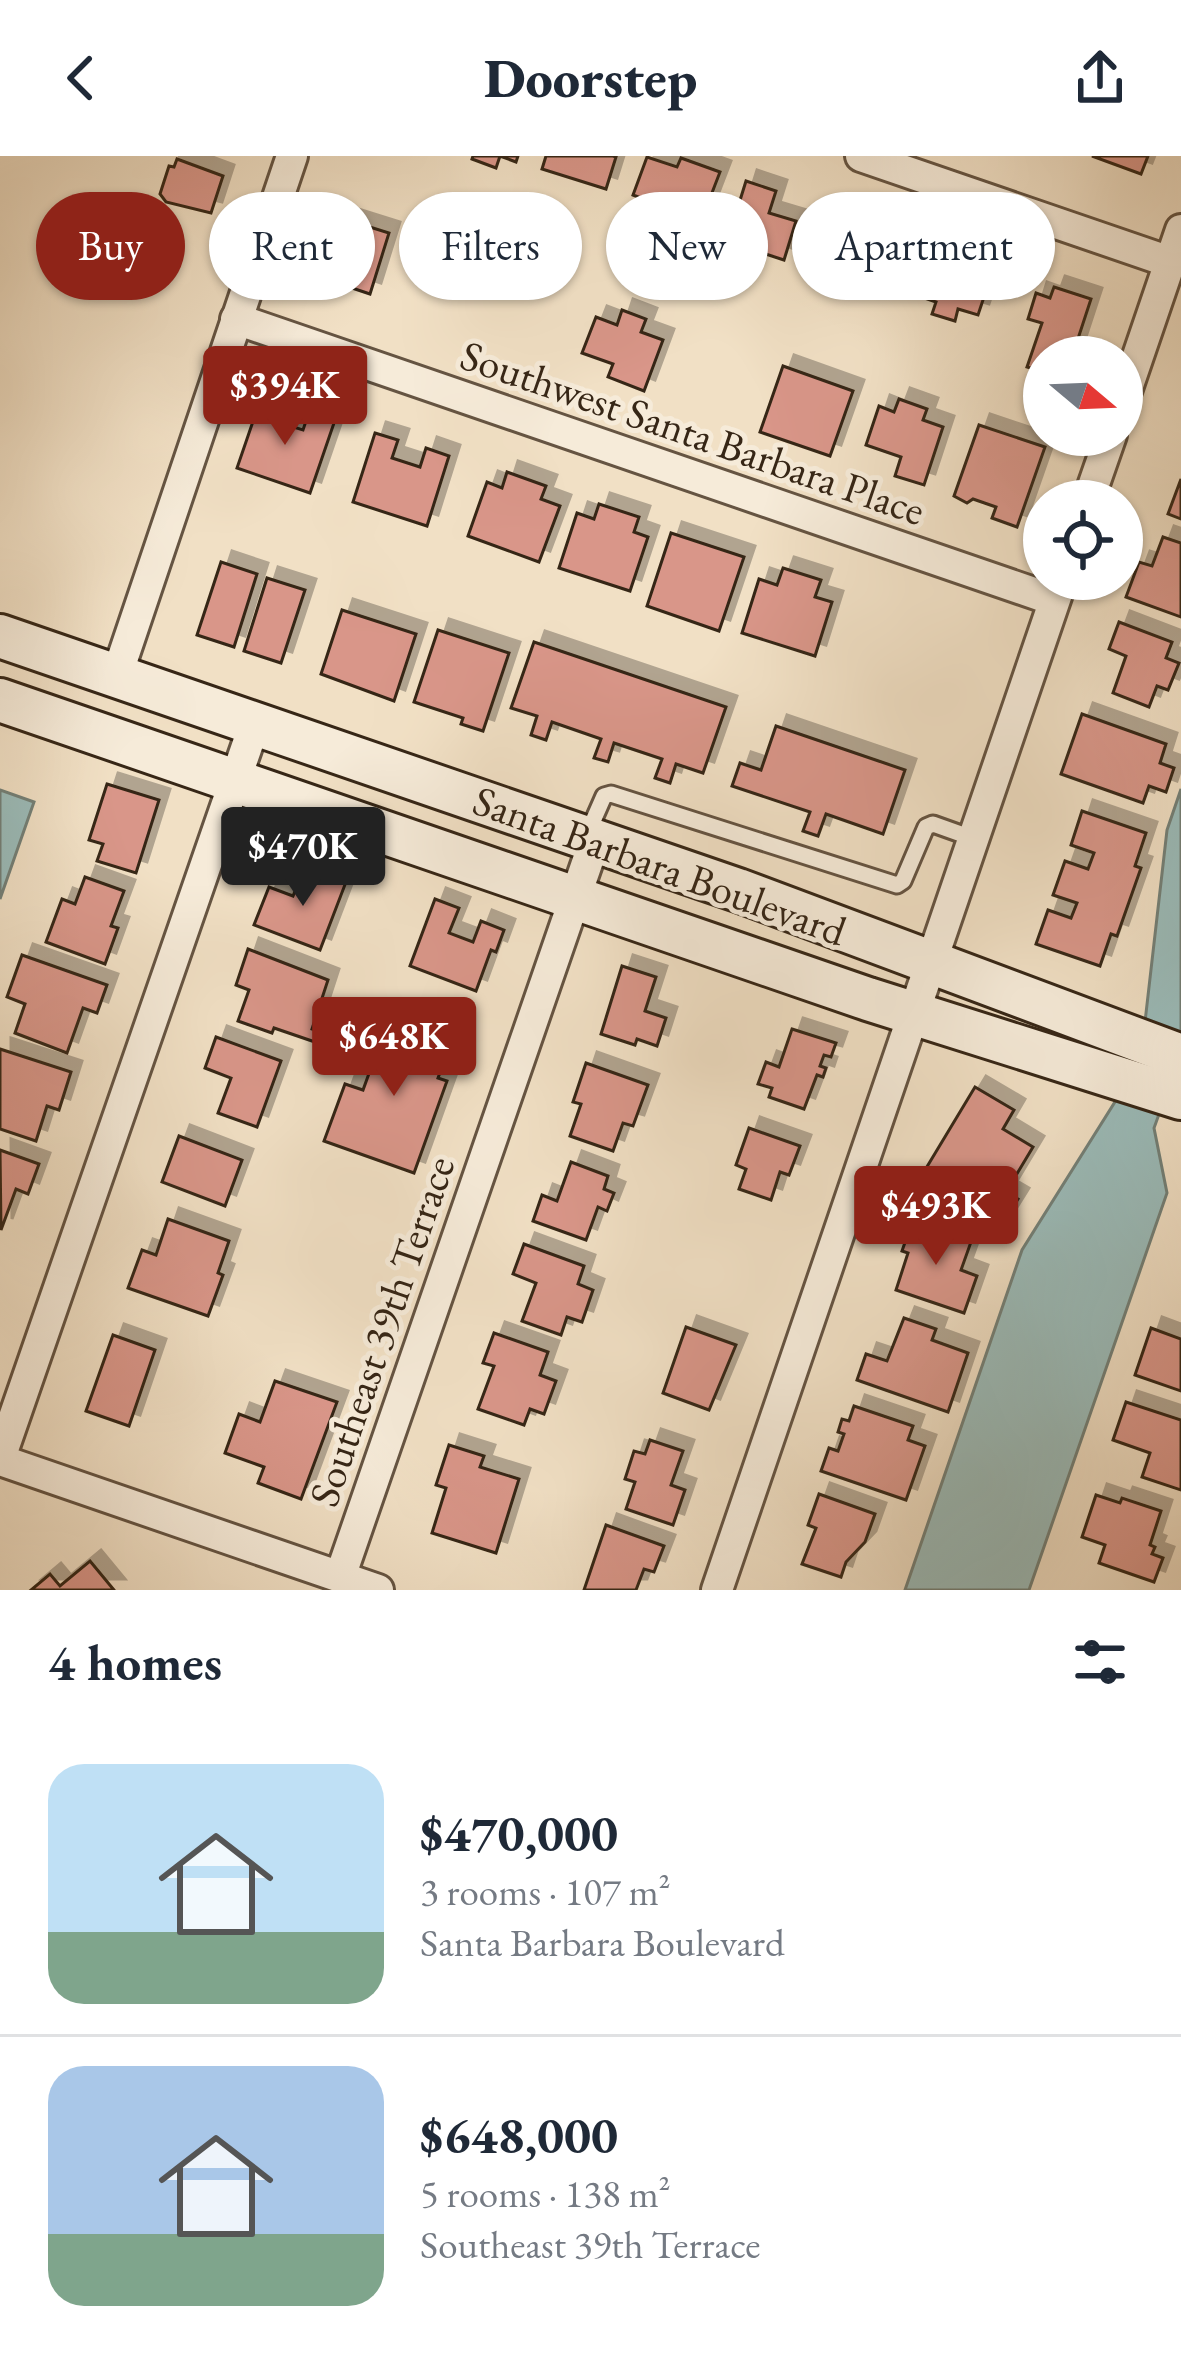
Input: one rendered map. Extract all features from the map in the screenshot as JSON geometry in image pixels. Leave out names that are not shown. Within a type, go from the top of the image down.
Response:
[{"type":"main road","name":"Santa Barbara Boulevard","points":[[0,636],[590,839],[932,963],[1107,1052],[1181,1098]]},
{"type":"main road","name":"Santa Barbara Boulevard","points":[[0,700],[912,1012],[1107,1052],[1181,1056]]},
{"type":"street","points":[[117,675],[292,156]]},
{"type":"street","points":[[861,156],[1170,262]]},
{"type":"street","points":[[1143,341],[1181,230]]},
{"type":"street","name":"Southwest Santa Barbara Place","points":[[236,319],[1023,578]]},
{"type":"street","points":[[717,1590],[1055,600]]},
{"type":"street","points":[[255,723],[0,1459],[378,1590]]},
{"type":"street","name":"Southeast 39th Terrace","points":[[340,1577],[575,899],[590,839]]},
{"type":"lane","points":[[590,839],[604,796],[611,794],[897,885],[926,827],[933,824],[975,839]]},
{"type":"water","points":[[1181,789],[1181,1053],[1154,1128],[1167,1193],[1029,1590],[905,1590],[1022,1250],[1118,1097],[1145,1022],[1167,830]]},
{"type":"water","points":[[0,790],[34,802],[0,899]]},
{"type":"building","points":[[473,156],[500,156],[496,168]]},
{"type":"building","points":[[546,156],[616,157],[606,189],[542,169]]},
{"type":"building","points":[[1092,156],[1148,156],[1141,174]]},
{"type":"building","points":[[647,157],[677,167],[681,158],[720,172],[712,192],[634,192]]},
{"type":"building","points":[[177,159],[223,176],[218,192],[209,192],[209,213],[185,207],[185,192],[161,192],[169,166],[174,167]]},
{"type":"building","points":[[746,181],[776,191],[769,213],[792,220],[784,260],[768,255],[768,192],[743,192]]},
{"type":"building","points":[[375,229],[389,233],[375,278]]},
{"type":"building","points":[[1055,287],[1091,299],[1079,336],[1038,336],[1042,323],[1028,319],[1034,300],[1055,300]]},
{"type":"building","points":[[930,300],[983,300],[978,315],[958,309],[955,321],[932,314],[936,302]]},
{"type":"building","points":[[622,310],[646,319],[641,332],[663,340],[644,391],[608,377],[613,364],[582,353],[596,317],[617,325]]},
{"type":"building","points":[[783,366],[853,391],[830,456],[760,432]]},
{"type":"building","points":[[261,398],[286,406],[280,423],[303,430],[308,415],[334,423],[310,493],[237,468]]},
{"type":"building","points":[[899,399],[927,409],[923,420],[943,427],[924,485],[895,476],[901,457],[866,445],[879,406],[894,412]]},
{"type":"building","points":[[979,425],[1023,440],[1023,456],[1042,456],[1033,480],[1023,480],[1023,510],[1017,527],[992,518],[996,507],[954,496]]},
{"type":"building","points":[[375,433],[398,440],[392,458],[420,467],[426,448],[449,456],[427,526],[353,502]]},
{"type":"building","points":[[507,472],[546,486],[541,499],[560,506],[539,562],[468,536],[487,482],[502,488]]},
{"type":"building","points":[[1181,479],[1181,519],[1168,514]]},
{"type":"building","points":[[599,504],[639,517],[634,532],[648,537],[630,591],[559,568],[577,513],[594,519]]},
{"type":"building","points":[[671,533],[744,557],[719,631],[647,606]]},
{"type":"building","points":[[1163,537],[1181,543],[1181,617],[1134,600],[1143,600],[1143,563],[1152,566]]},
{"type":"building","points":[[221,562],[257,574],[234,647],[197,635]]},
{"type":"building","points":[[783,568],[821,580],[815,597],[832,602],[815,656],[742,633],[759,579],[777,585]]},
{"type":"building","points":[[267,578],[305,590],[281,663],[244,651]]},
{"type":"building","points":[[342,610],[416,634],[394,701],[321,674]]},
{"type":"building","points":[[1119,622],[1172,642],[1166,658],[1179,663],[1168,690],[1157,686],[1149,707],[1113,693],[1126,656],[1109,649]]},
{"type":"building","points":[[438,630],[509,653],[483,731],[461,724],[463,718],[414,702]]},
{"type":"building","points":[[534,642],[726,707],[703,773],[676,764],[670,783],[655,778],[662,759],[614,743],[608,762],[594,758],[601,739],[552,722],[546,740],[531,735],[537,716],[511,708]]},
{"type":"building","points":[[1082,714],[1166,744],[1160,763],[1174,768],[1166,792],[1149,786],[1143,803],[1061,774]]},
{"type":"building","points":[[776,726],[905,770],[883,834],[826,814],[818,836],[803,831],[810,812],[732,786],[740,763],[761,770]]},
{"type":"building","points":[[107,784],[159,800],[136,873],[97,861],[103,844],[89,840]]},
{"type":"building","points":[[1082,811],[1146,833],[1135,866],[1141,868],[1117,936],[1111,934],[1100,966],[1036,944],[1048,910],[1071,918],[1077,903],[1053,895],[1065,861],[1088,869],[1094,853],[1071,845]]},
{"type":"building","points":[[305,867],[346,882],[320,950],[254,925],[269,887],[293,896]]},
{"type":"building","points":[[85,877],[124,891],[111,926],[118,928],[105,964],[46,942],[62,899],[75,904]]},
{"type":"building","points":[[435,899],[459,908],[449,933],[473,942],[481,921],[504,930],[476,991],[410,966]]},
{"type":"building","points":[[248,949],[328,980],[312,1029],[319,1031],[315,1042],[238,1021],[249,990],[236,985]]},
{"type":"building","points":[[22,955],[107,985],[97,1013],[83,1008],[67,1053],[15,1033],[25,1004],[7,997]]},
{"type":"building","points":[[622,966],[656,977],[645,1011],[666,1018],[657,1046],[637,1039],[635,1045],[601,1034]]},
{"type":"building","points":[[389,1018],[452,1041],[438,1078],[447,1081],[414,1173],[324,1141],[345,1084],[363,1090]]},
{"type":"building","points":[[792,1029],[836,1043],[831,1057],[824,1055],[823,1077],[817,1075],[804,1109],[769,1097],[772,1088],[758,1084],[766,1062],[779,1067]]},
{"type":"building","points":[[216,1037],[281,1061],[257,1127],[218,1113],[231,1078],[205,1068]]},
{"type":"building","points":[[0,1049],[71,1072],[59,1110],[47,1106],[36,1141],[0,1129]]},
{"type":"building","points":[[586,1063],[648,1085],[633,1126],[623,1123],[613,1151],[570,1136],[581,1104],[573,1102]]},
{"type":"building","points":[[975,1087],[1014,1110],[1003,1129],[1033,1147],[1006,1192],[1018,1199],[1003,1223],[995,1219],[992,1223],[919,1180]]},
{"type":"building","points":[[749,1128],[800,1146],[789,1175],[780,1172],[771,1200],[739,1189],[746,1169],[736,1165]]},
{"type":"building","points":[[179,1136],[242,1160],[225,1206],[162,1182]]},
{"type":"building","points":[[0,1150],[39,1164],[28,1194],[16,1189],[1,1230]]},
{"type":"building","points":[[571,1162],[608,1176],[604,1189],[614,1193],[607,1211],[598,1207],[586,1240],[533,1221],[542,1195],[557,1201]]},
{"type":"building","points":[[168,1219],[229,1241],[208,1316],[128,1288],[142,1250],[156,1255]]},
{"type":"building","points":[[912,1222],[971,1242],[961,1270],[977,1276],[964,1313],[896,1290]]},
{"type":"building","points":[[524,1244],[584,1266],[578,1284],[593,1290],[582,1322],[567,1317],[561,1335],[522,1321],[536,1283],[513,1274]]},
{"type":"building","points":[[904,1318],[936,1329],[932,1340],[968,1353],[948,1412],[857,1380],[866,1354],[887,1361]]},
{"type":"building","points":[[686,1327],[736,1345],[709,1410],[663,1393]]},
{"type":"building","points":[[1151,1328],[1181,1339],[1181,1391],[1135,1375]]},
{"type":"building","points":[[494,1333],[548,1352],[540,1375],[556,1381],[544,1414],[530,1409],[524,1425],[478,1409],[494,1366],[483,1363]]},
{"type":"building","points":[[113,1335],[155,1350],[129,1426],[86,1411]]},
{"type":"building","points":[[275,1381],[337,1402],[301,1499],[258,1483],[264,1467],[225,1453],[239,1414],[260,1422]]},
{"type":"building","points":[[1126,1402],[1181,1420],[1181,1490],[1142,1477],[1150,1453],[1113,1440]]},
{"type":"building","points":[[854,1406],[913,1426],[908,1440],[925,1446],[906,1500],[821,1471],[829,1448],[838,1451],[844,1434],[838,1432],[842,1419],[849,1421]]},
{"type":"building","points":[[650,1440],[683,1451],[671,1485],[685,1490],[673,1525],[626,1509],[635,1482],[625,1479],[634,1451],[645,1454]]},
{"type":"building","points":[[449,1445],[484,1456],[480,1467],[519,1479],[496,1553],[432,1533],[446,1488],[436,1485]]},
{"type":"building","points":[[819,1494],[875,1514],[865,1542],[846,1562],[841,1577],[802,1564],[816,1528],[808,1525]]},
{"type":"building","points":[[1096,1495],[1161,1511],[1150,1545],[1155,1547],[1152,1554],[1163,1558],[1154,1582],[1099,1563],[1105,1545],[1082,1537]]},
{"type":"building","points":[[606,1525],[664,1546],[654,1572],[644,1569],[636,1590],[584,1590]]},
{"type":"building","points":[[90,1561],[114,1590],[31,1590],[50,1574],[60,1586]]}]
